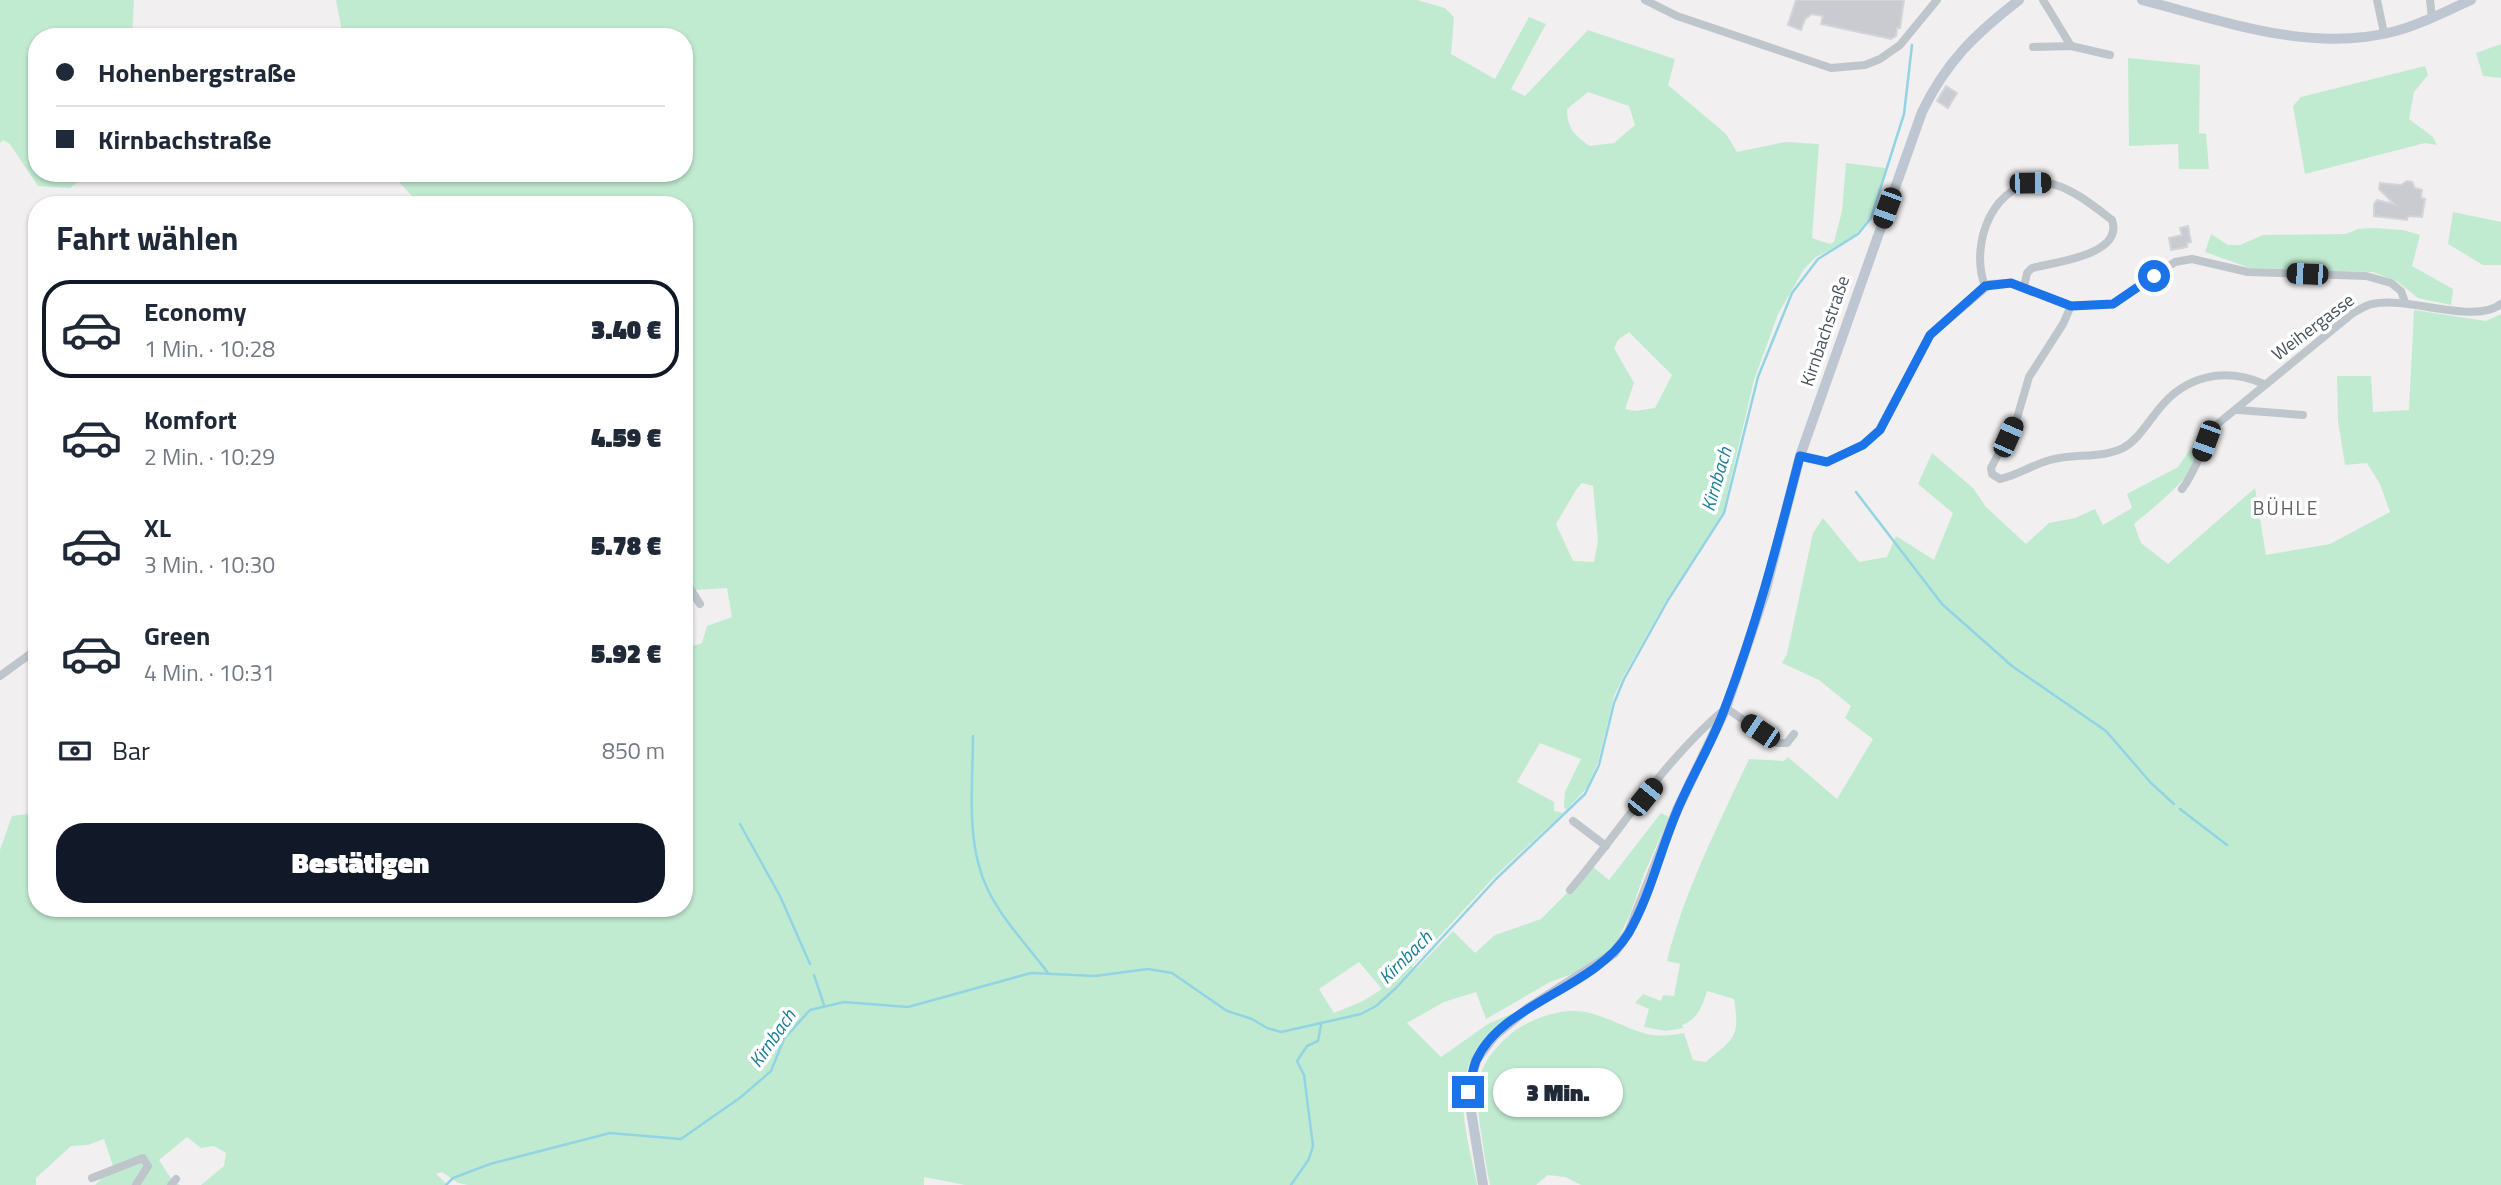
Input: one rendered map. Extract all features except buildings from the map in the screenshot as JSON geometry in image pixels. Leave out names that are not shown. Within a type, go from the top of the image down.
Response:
[{"type":"main road","name":"Kirnbachstraße","points":[[1483,1185],[1468,1092],[1476,1060],[1494,1036],[1527,1009],[1615,953],[1629,932],[1677,810],[1726,708],[1765,593],[1800,456],[1909,147],[1932,91],[1958,54],[2019,0]]},
{"type":"main road","points":[[2142,0],[2232,24],[2300,37],[2352,38],[2384,33],[2432,18],[2471,0]]},
{"type":"street","points":[[1645,0],[1677,16],[1830,68],[1865,65],[1880,59],[1900,45],[1937,0]]},
{"type":"street","points":[[2043,0],[2071,46]]},
{"type":"street","points":[[2377,0],[2384,33]]},
{"type":"street","points":[[2430,0],[2432,18]]},
{"type":"street","points":[[2033,47],[2071,46],[2110,55]]},
{"type":"street","points":[[1985,286],[1980,275],[1982,234],[1994,209],[2013,190],[2030,183],[2056,185],[2112,220],[2114,227],[2110,242],[2099,249],[2032,268],[2027,273],[2024,287]]},
{"type":"street","points":[[1800,456],[1827,462],[1863,445],[1880,430],[1930,335],[1985,286],[2011,283],[2071,306],[2113,304],[2175,262],[2192,259],[2249,272],[2366,276],[2390,283],[2401,291],[2405,302]]},
{"type":"street","name":"Weihergasse","points":[[2182,489],[2195,471],[2206,441],[2215,426],[2238,410],[2264,384],[2299,359],[2353,313],[2370,304],[2405,302],[2474,312],[2493,310],[2501,304]]},
{"type":"street","points":[[2071,306],[2063,324],[2029,377],[2017,418],[1991,468],[1992,474],[2000,479],[2015,476],[2052,459],[2122,449],[2135,440],[2175,392],[2190,381],[2230,374],[2264,384]]},
{"type":"street","points":[[2238,410],[2303,415]]},
{"type":"street","points":[[693,593],[700,604]]},
{"type":"street","points":[[0,676],[28,656]]},
{"type":"street","points":[[1570,890],[1701,730],[1726,708],[1777,743],[1787,743],[1794,734]]},
{"type":"street","points":[[1573,821],[1606,846]]},
{"type":"street","points":[[92,1178],[143,1158],[148,1166],[136,1185]]},
{"type":"green space","points":[[0,0],[134,0],[132,28],[28,28],[28,171],[10,144],[3,140],[0,143]]},
{"type":"green space","points":[[336,0],[1417,0],[1445,8],[1454,17],[1451,54],[1495,79],[1529,17],[1546,24],[1511,89],[1525,96],[1588,30],[1675,59],[1668,85],[1726,134],[1737,152],[1785,142],[1819,144],[1812,238],[1830,244],[1834,242],[1842,211],[1846,163],[1886,168],[1870,217],[1852,238],[1816,257],[1804,269],[1778,314],[1754,380],[1723,512],[1667,599],[1623,677],[1614,696],[1598,762],[1587,788],[1566,810],[1565,792],[1581,759],[1540,743],[1517,782],[1554,802],[1554,811],[1563,813],[1494,877],[1412,966],[1416,969],[1453,931],[1475,953],[1495,935],[1541,919],[1593,867],[1609,880],[1661,813],[1669,817],[1631,912],[1609,951],[1575,973],[1550,982],[1486,1019],[1476,992],[1444,1002],[1407,1023],[1441,1057],[1488,1024],[1518,1011],[1481,1043],[1471,1059],[1466,1076],[1464,1112],[1477,1185],[965,1185],[924,1177],[924,1185],[468,1185],[458,1183],[442,1172],[436,1174],[448,1185],[201,1185],[224,1166],[226,1153],[214,1146],[201,1148],[187,1137],[159,1160],[172,1180],[180,1185],[95,1185],[103,1177],[115,1172],[104,1139],[88,1145],[71,1146],[36,1178],[36,1185],[0,1185],[0,850],[12,816],[28,814],[28,917],[693,917],[693,646],[702,643],[707,626],[732,617],[727,588],[695,590],[693,587],[693,196],[412,196],[399,182],[693,182],[693,28],[341,28]],"holes":[[[1588,92],[1629,106],[1635,125],[1614,143],[1590,146],[1580,139],[1568,121],[1567,109]],[[1629,332],[1672,375],[1655,408],[1635,411],[1625,409],[1634,383],[1614,348],[1618,340]],[[1582,483],[1593,486],[1598,541],[1594,562],[1573,561],[1556,524]],[[1359,962],[1382,989],[1363,1001],[1334,1013],[1319,989]]]},
{"type":"green space","points":[[2501,44],[2501,78],[2483,76],[2476,53]]},
{"type":"green space","points":[[2128,58],[2200,65],[2199,133],[2206,134],[2209,169],[2179,169],[2178,144],[2129,146]]},
{"type":"green space","points":[[2425,66],[2428,75],[2414,92],[2409,119],[2433,137],[2437,145],[2425,143],[2305,174],[2293,106],[2301,97]]},
{"type":"green space","points":[[35,182],[78,182],[70,188],[38,186]]},
{"type":"green space","points":[[2453,212],[2501,222],[2501,265],[2483,265],[2448,244]]},
{"type":"green space","points":[[2358,229],[2403,230],[2420,235],[2412,266],[2453,289],[2451,305],[2418,298],[2398,282],[2373,272],[2250,268],[2205,252],[2211,234],[2228,245],[2240,245],[2263,235],[2346,234]]},
{"type":"green space","points":[[2414,310],[2486,321],[2501,314],[2501,1185],[1581,1185],[1565,1177],[1548,1175],[1536,1185],[1490,1185],[1479,1116],[1480,1077],[1491,1055],[1519,1028],[1551,1014],[1585,1012],[1647,1034],[1661,1036],[1684,1033],[1693,1060],[1706,1062],[1733,1036],[1736,1022],[1734,999],[1707,991],[1696,1016],[1682,1025],[1683,1028],[1666,1031],[1644,1027],[1649,1009],[1635,1003],[1643,994],[1661,1001],[1663,995],[1674,996],[1680,964],[1667,961],[1674,935],[1703,858],[1749,759],[1784,761],[1788,757],[1837,799],[1873,739],[1845,718],[1851,706],[1819,680],[1782,663],[1787,654],[1813,533],[1823,518],[1859,562],[1887,557],[1896,536],[1934,560],[1953,513],[1918,484],[1932,453],[1973,488],[1986,507],[2026,544],[2049,523],[2075,518],[2095,509],[2103,525],[2132,508],[2127,494],[2178,467],[2204,429],[2205,442],[2192,469],[2168,495],[2134,524],[2141,543],[2168,564],[2255,488],[2266,555],[2330,544],[2390,512],[2380,484],[2367,463],[2345,465],[2338,421],[2337,376],[2371,376],[2373,412],[2409,410]]},
{"type":"waterway","name":"Kirnbach","points":[[446,1185],[453,1178],[490,1164],[610,1133],[681,1139],[741,1097],[771,1071],[784,1039],[810,1010],[844,1002],[908,1007],[1031,973],[1095,976],[1148,969],[1172,973],[1227,1011],[1281,1032],[1361,1014],[1376,1006],[1396,988],[1496,879],[1585,794],[1599,765],[1614,703],[1624,679],[1668,600],[1724,513],[1758,377],[1792,293],[1818,259],[1858,234],[1871,218],[1904,114],[1912,45]]},
{"type":"waterway","points":[[1856,492],[1942,604],[2012,666],[2106,731],[2151,783],[2174,804]]},
{"type":"waterway","points":[[973,736],[973,834],[981,872],[1001,912],[1048,973]]},
{"type":"waterway","points":[[2180,809],[2227,845]]},
{"type":"waterway","points":[[740,824],[780,896],[810,964]]},
{"type":"waterway","points":[[814,975],[824,1005]]},
{"type":"waterway","points":[[1291,1185],[1309,1159],[1313,1146],[1304,1075],[1297,1061],[1307,1046],[1318,1041],[1321,1025]]},
{"type":"district","name":"BÜHLE","points":[[2286,508]]},
{"type":"route","points":[[1468,1092],[1476,1060],[1494,1036],[1527,1009],[1597,967],[1615,953],[1629,932],[1677,810],[1726,708],[1765,593],[1800,456],[1827,462],[1863,445],[1880,430],[1930,335],[1985,286],[2011,283],[2071,306],[2113,304],[2154,276]]}]
